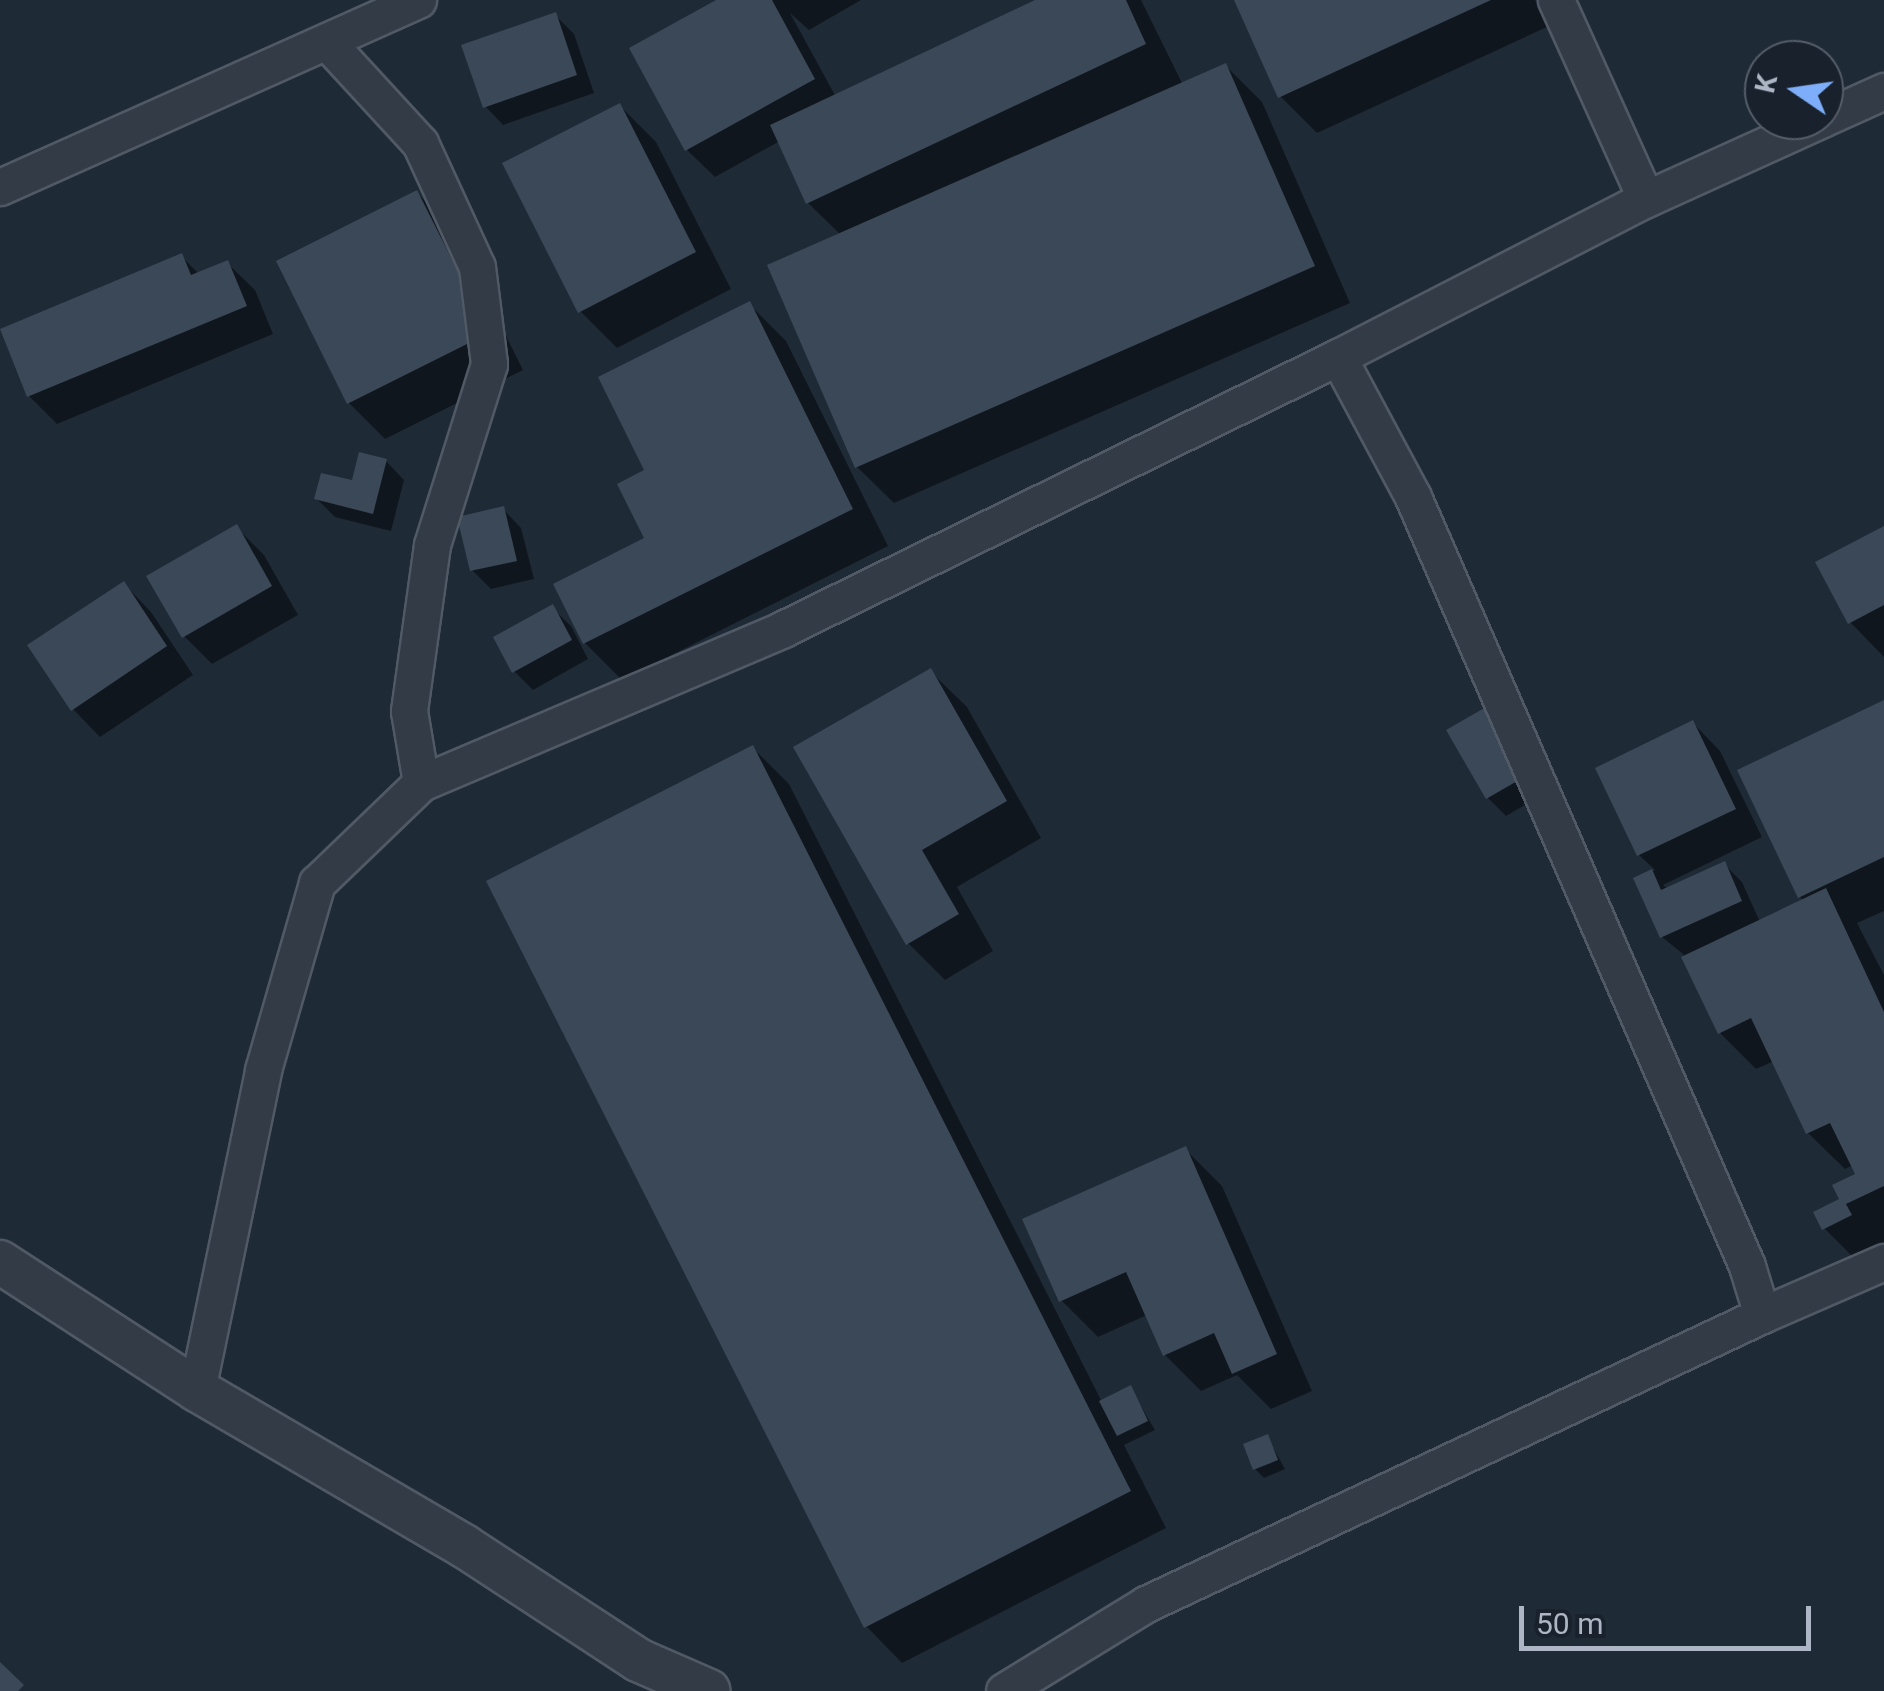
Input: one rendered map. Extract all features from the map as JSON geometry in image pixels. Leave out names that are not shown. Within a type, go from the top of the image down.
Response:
[{"type":"street","points":[[0,187],[418,0]]},
{"type":"street","points":[[1556,0],[1646,199]]},
{"type":"street","points":[[328,42],[420,143],[477,267],[489,364],[432,545],[408,711],[421,782]]},
{"type":"street","points":[[1844,109],[1884,91]]},
{"type":"street","points":[[197,1390],[263,1070],[316,882],[421,782],[783,629],[1338,357],[1646,199],[1776,140]]},
{"type":"street","points":[[1338,357],[1413,498],[1747,1266],[1762,1315]]},
{"type":"street","points":[[0,1262],[197,1390],[464,1546],[638,1660],[710,1691]]},
{"type":"street","points":[[1004,1691],[1146,1604],[1762,1315],[1884,1262]]},
{"type":"building","points":[[716,0],[772,0],[815,79],[685,151],[629,48]]},
{"type":"building","points":[[1035,0],[1126,0],[1146,44],[806,204],[770,125]]},
{"type":"building","points":[[1234,0],[1491,0],[1278,98]]},
{"type":"building","points":[[556,12],[577,75],[483,108],[461,45]]},
{"type":"building","points":[[1226,63],[1315,266],[855,468],[767,265]]},
{"type":"building","points":[[620,103],[696,252],[578,313],[502,163]]},
{"type":"building","points":[[417,190],[489,333],[347,404],[276,261]]},
{"type":"building","points":[[182,253],[191,275],[228,260],[247,306],[27,397],[0,329]]},
{"type":"building","points":[[750,301],[853,509],[583,644],[553,584],[644,538],[617,484],[644,470],[598,377]]},
{"type":"building","points":[[359,452],[387,459],[373,514],[314,499],[321,473],[352,480]]},
{"type":"building","points":[[504,506],[517,561],[470,571],[457,517]]},
{"type":"building","points":[[237,524],[272,586],[182,638],[146,576]]},
{"type":"building","points":[[1884,526],[1884,605],[1848,624],[1815,562]]},
{"type":"building","points":[[124,581],[167,646],[71,711],[27,645]]},
{"type":"building","points":[[553,604],[572,640],[512,673],[493,637]]},
{"type":"building","points":[[931,668],[1007,801],[922,850],[959,914],[906,945],[793,747]]},
{"type":"building","points":[[1884,700],[1884,857],[1798,898],[1737,770]]},
{"type":"building","points":[[1493,703],[1533,772],[1486,799],[1446,730]]},
{"type":"building","points":[[1693,720],[1736,809],[1637,856],[1595,768]]},
{"type":"building","points":[[753,745],[1131,1491],[864,1628],[486,881]]},
{"type":"building","points":[[1725,861],[1742,901],[1660,938],[1633,878],[1652,869],[1661,890]]},
{"type":"building","points":[[1826,888],[1884,1012],[1884,1186],[1846,1204],[1852,1215],[1822,1230],[1813,1212],[1839,1199],[1832,1185],[1855,1174],[1830,1123],[1806,1134],[1751,1018],[1718,1034],[1681,957]]},
{"type":"building","points":[[1186,1146],[1277,1354],[1232,1374],[1214,1333],[1163,1356],[1126,1272],[1059,1302],[1022,1219]]},
{"type":"building","points":[[1131,1385],[1148,1421],[1117,1436],[1099,1401]]},
{"type":"building","points":[[1268,1434],[1278,1460],[1253,1470],[1243,1444]]},
{"type":"building","points":[[0,1662],[24,1685],[18,1691],[0,1691]]}]
